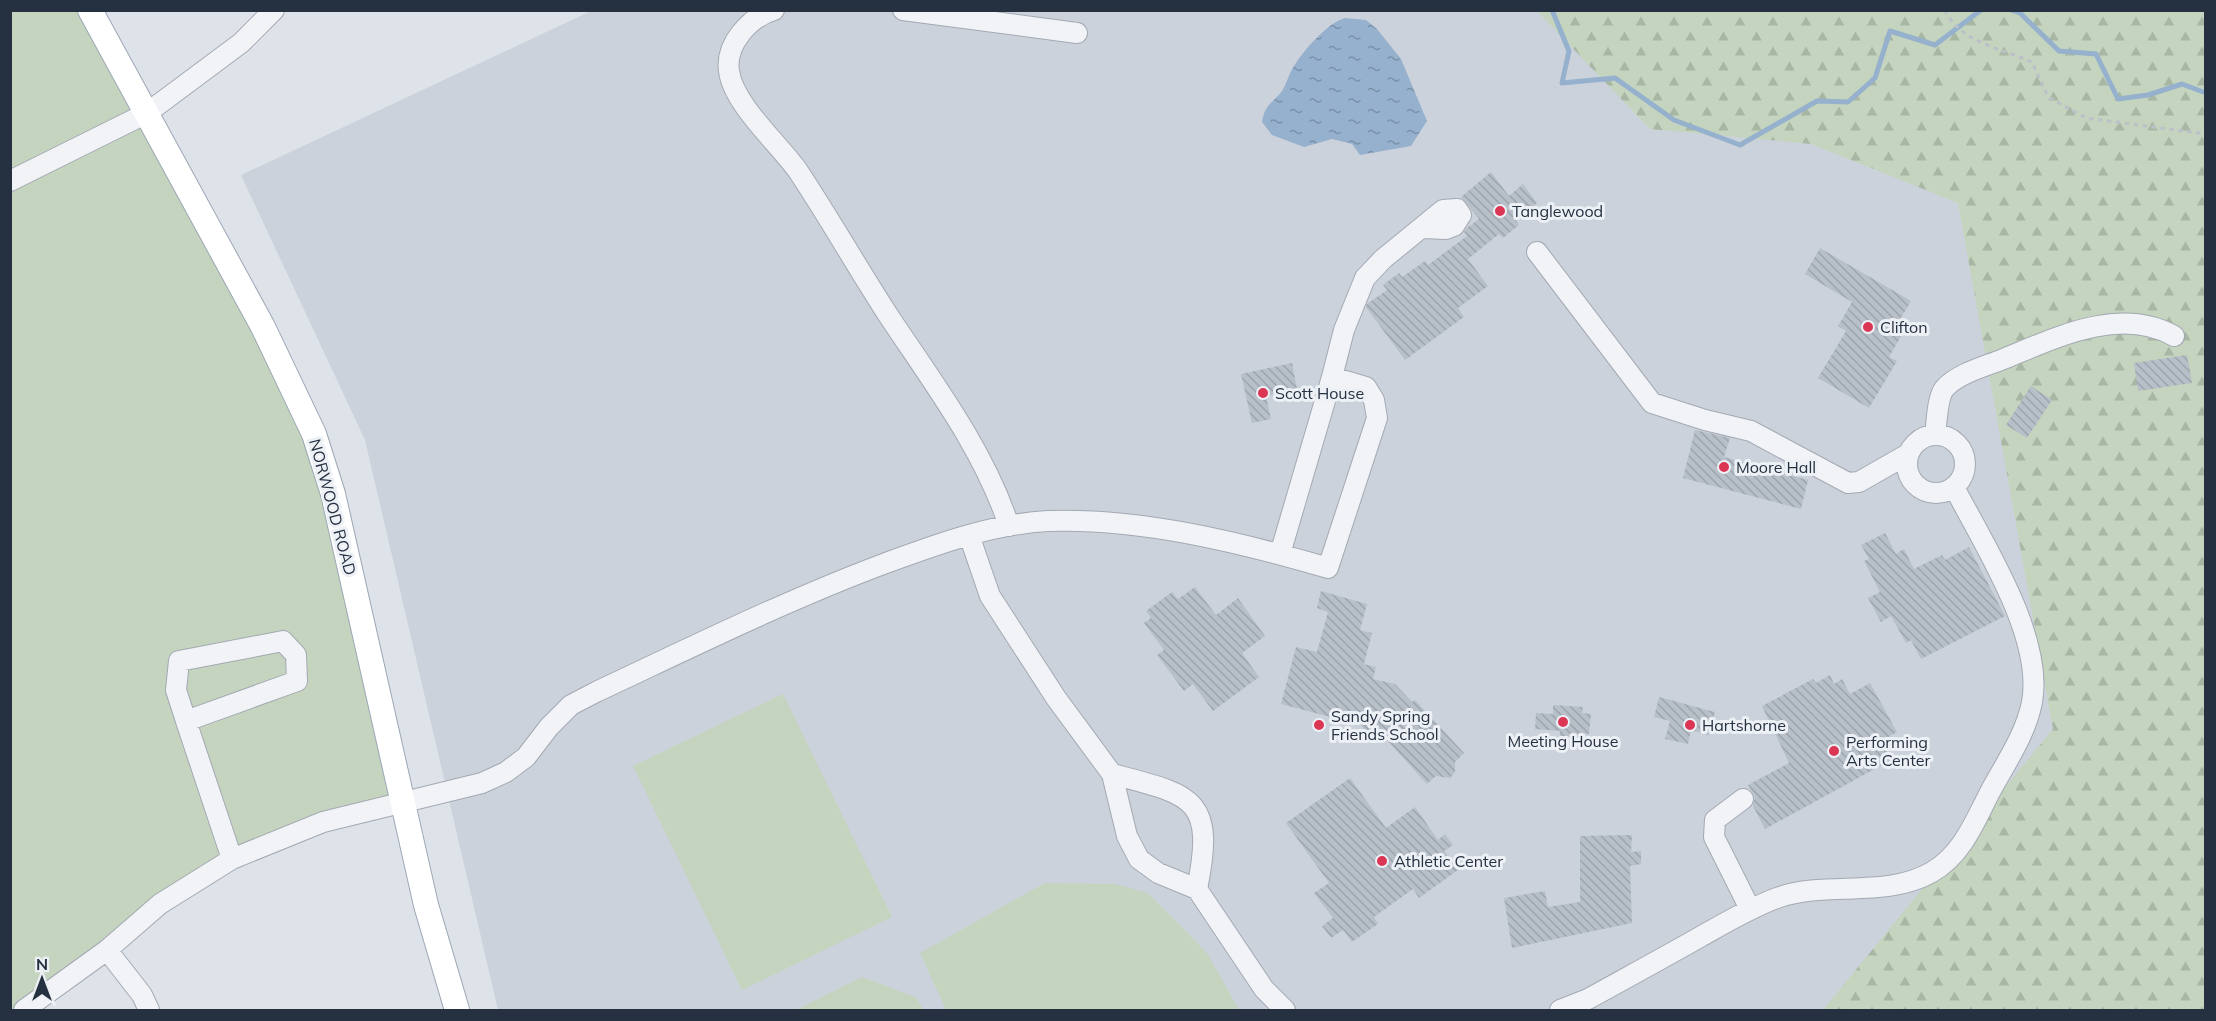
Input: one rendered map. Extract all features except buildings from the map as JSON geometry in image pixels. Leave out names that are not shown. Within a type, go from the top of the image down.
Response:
[{"type":"main road","name":"NORWOOD ROAD","points":[[90,10],[263,327],[314,434],[333,494],[426,905],[457,1011]]},
{"type":"street","points":[[10,181],[147,113],[242,43],[274,10]]},
{"type":"street","points":[[774,10],[766,12],[745,28],[730,51],[729,70],[735,88],[792,163],[831,220],[886,311],[974,447],[1000,496],[1009,526]]},
{"type":"street","points":[[903,10],[1077,33]]},
{"type":"street","points":[[1280,554],[1344,330],[1365,278],[1383,259],[1424,228]]},
{"type":"street","points":[[1537,252],[1652,403],[1705,420],[1751,431],[1848,483],[1859,482],[1908,454],[1918,441],[1935,434],[1951,438],[1963,452],[1965,472],[1954,487],[1934,493],[1919,487],[1908,469],[1908,454]]},
{"type":"street","points":[[1935,434],[1943,391],[1957,378],[2079,329],[2106,325],[2159,327],[2174,336]]},
{"type":"street","points":[[24,1011],[107,950],[160,904],[232,859],[323,822],[482,783],[506,772],[526,757],[549,727],[572,705],[607,687],[813,590],[969,535],[1009,526],[1048,521],[1102,523],[1168,531],[1280,554],[1328,568],[1377,418],[1374,400],[1366,387],[1332,377]]},
{"type":"street","points":[[1560,1011],[1588,999],[1750,909],[1778,898],[1809,890],[1886,886],[1910,881],[1932,872],[1954,856],[1969,833],[2023,731],[2032,701],[2028,650],[2014,601],[1954,487]]},
{"type":"street","points":[[969,535],[990,596],[1056,698],[1112,774],[1127,836],[1139,859],[1158,873],[1197,889],[1264,989],[1285,1011]]},
{"type":"street","points":[[186,721],[297,681],[296,656],[283,640],[179,661],[176,690],[186,721],[232,859]]},
{"type":"street","points":[[1112,774],[1173,790],[1191,802],[1201,819],[1204,853],[1197,889]]},
{"type":"street","points":[[1743,799],[1715,820],[1714,837],[1750,909]]},
{"type":"street","points":[[107,950],[142,995],[149,1011]]},
{"type":"path","points":[[1945,10],[1950,20],[1967,35],[2032,62],[2048,97],[2086,118],[2205,134]]},
{"type":"shaded area","name":"Sandy Spring Friends School","points":[[591,11],[2205,11],[2205,1010],[498,1010],[365,440],[241,175]]},
{"type":"green space","points":[[10,11],[90,11],[314,434],[403,802],[232,859],[24,1010],[10,1010]]},
{"type":"green space","points":[[1537,11],[2205,11],[2205,1010],[1823,1010],[2053,729],[1958,203],[1811,144],[1650,129]]},
{"type":"green space","points":[[783,694],[892,917],[742,990],[633,766]]},
{"type":"green space","points":[[1045,883],[1115,884],[1148,893],[1207,953],[1239,1010],[946,1010],[920,953]]},
{"type":"green space","points":[[862,977],[915,997],[924,1010],[796,1010]]},
{"type":"water","points":[[1345,18],[1366,20],[1377,29],[1401,59],[1427,121],[1411,146],[1360,155],[1352,144],[1332,139],[1304,147],[1272,135],[1262,122],[1267,108],[1282,91],[1292,69],[1304,52],[1331,25]]},
{"type":"waterway","points":[[1552,10],[1569,51],[1562,83],[1615,78],[1674,120],[1740,145],[1817,101],[1848,102],[1875,78],[1890,31],[1935,45],[1981,10]]},
{"type":"waterway","points":[[2011,10],[2020,13],[2059,51],[2096,54],[2118,99],[2148,95],[2182,84],[2206,93]]},
{"type":"place","name":"Tanglewood","points":[[1500,211]]},
{"type":"place","name":"Clifton","points":[[1868,327]]},
{"type":"place","name":"Scott House","points":[[1263,393]]},
{"type":"place","name":"Moore Hall","points":[[1724,467]]},
{"type":"place","name":"Meeting House","points":[[1563,722]]},
{"type":"place","name":"Sandy Spring Friends School","points":[[1319,725]]},
{"type":"place","name":"Hartshorne","points":[[1690,725]]},
{"type":"place","name":"Performing Arts Center","points":[[1834,751]]},
{"type":"place","name":"Athletic Center","points":[[1382,861]]}]
